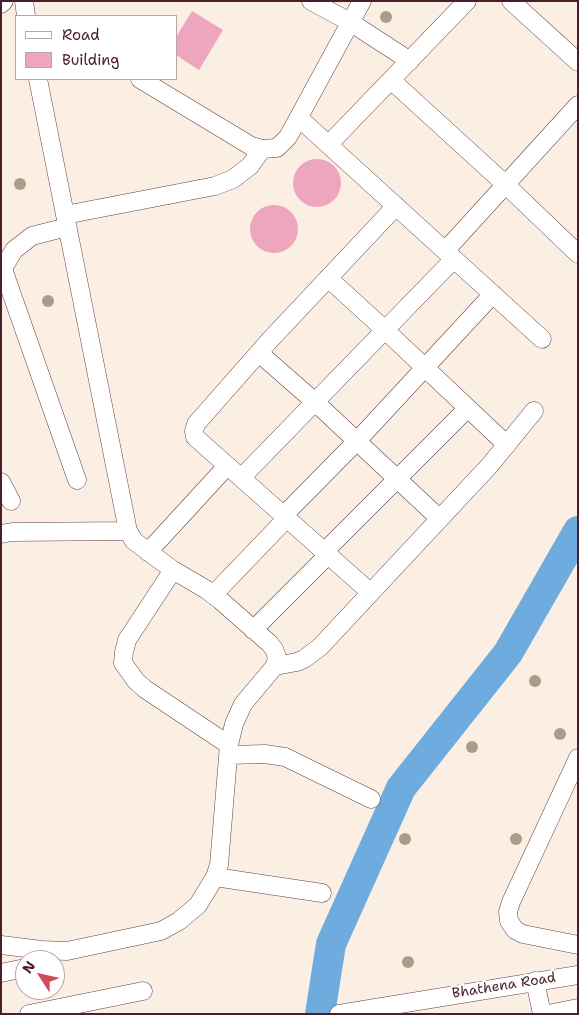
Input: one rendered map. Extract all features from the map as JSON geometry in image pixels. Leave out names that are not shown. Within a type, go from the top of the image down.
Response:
[{"type":"street","points":[[1,4],[4,1]]},
{"type":"street","points":[[311,1],[350,22],[410,61]]},
{"type":"street","points":[[142,80],[251,146],[262,149],[277,148],[288,137],[299,118],[362,1]]},
{"type":"street","points":[[329,144],[468,1]]},
{"type":"street","points":[[511,1],[578,62]]},
{"type":"street","points":[[38,80],[128,531],[134,541],[148,552],[213,595],[274,649],[277,657],[275,666],[243,704],[234,724],[229,750],[220,865],[198,905],[179,921],[161,931],[65,954]]},
{"type":"street","points":[[391,80],[505,184],[578,254]]},
{"type":"street","points":[[241,478],[385,330],[450,255],[505,184],[578,105]]},
{"type":"street","points":[[299,118],[542,339]]},
{"type":"street","points":[[77,480],[2,271],[14,250],[32,236],[66,221],[215,186],[233,179],[250,166],[262,149]]},
{"type":"street","points":[[370,592],[195,437],[196,424],[259,353],[396,206]]},
{"type":"street","points":[[328,278],[506,445]]},
{"type":"street","points":[[213,595],[493,294]]},
{"type":"street","points":[[259,353],[315,402],[440,519]]},
{"type":"street","points":[[253,630],[468,408]]},
{"type":"street","points":[[275,666],[297,662],[312,655],[440,519],[534,411]]},
{"type":"street","points":[[148,552],[227,466]]},
{"type":"street","points":[[1,482],[10,501]]},
{"type":"street","points":[[1,534],[12,532],[128,531]]},
{"type":"street","points":[[173,570],[127,640],[123,663],[136,681],[229,750],[286,757],[371,799]]},
{"type":"street","points":[[578,758],[508,912],[509,921],[515,930],[523,934],[578,945]]},
{"type":"street","points":[[215,877],[322,893]]},
{"type":"street","points":[[1,945],[26,950]]},
{"type":"street","points":[[1,973],[15,970]]},
{"type":"street","name":"Bhathena Road","points":[[339,1014],[578,975]]},
{"type":"street","points":[[535,981],[542,1014]]},
{"type":"street","points":[[29,1014],[143,991]]},
{"type":"street","points":[[548,1014],[578,1008]]},
{"type":"building","points":[[192,11],[223,30],[199,70],[178,56],[178,34]]},
{"type":"building","points":[[312,159],[322,159],[331,163],[337,169],[340,174],[340,192],[331,203],[322,207],[312,207],[303,203],[297,197],[293,188],[293,178],[297,169],[303,163]]},
{"type":"building","points":[[269,205],[279,205],[288,209],[294,215],[297,220],[297,238],[288,249],[279,253],[269,253],[260,249],[254,243],[250,234],[250,224],[254,215],[260,209]]},
{"type":"waterway","points":[[320,1014],[331,944],[401,788],[508,653],[578,531]]}]
